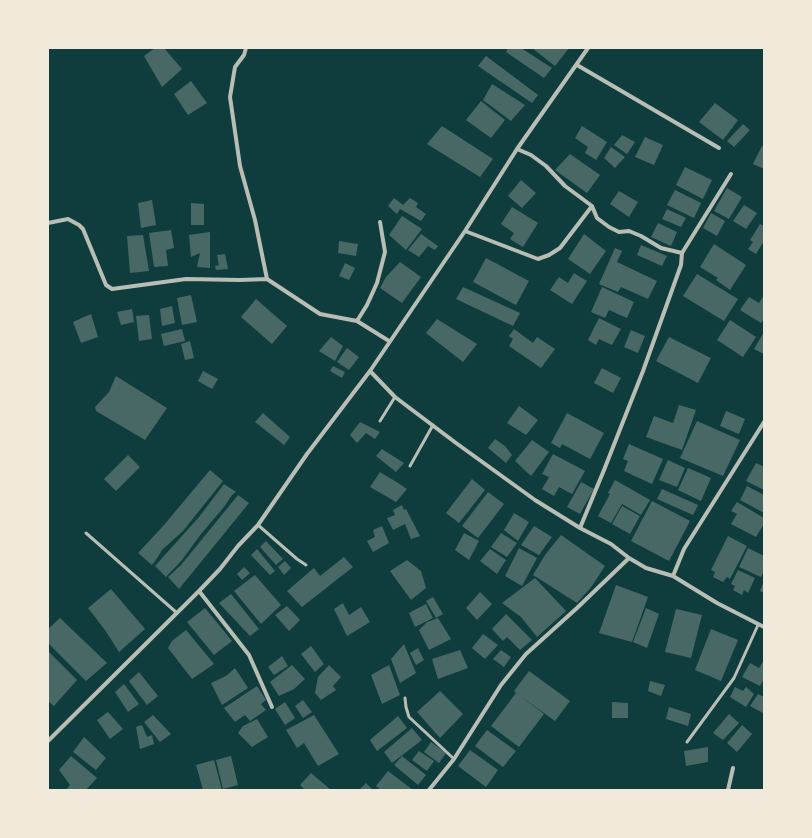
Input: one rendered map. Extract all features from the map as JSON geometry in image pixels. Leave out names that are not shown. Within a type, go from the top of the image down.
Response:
[{"type":"street","points":[[246,48],[244,55],[234,67],[230,97],[240,166],[255,220],[267,279]]},
{"type":"street","points":[[48,741],[199,592],[258,525],[307,454],[370,371],[389,341],[465,232],[517,150],[588,48]]},
{"type":"street","points":[[577,65],[719,148]]},
{"type":"street","points":[[517,150],[530,155],[546,166],[565,186],[592,206],[597,218],[609,227],[619,232],[629,231],[641,236],[661,248],[682,254]]},
{"type":"street","points":[[580,528],[643,371],[681,265],[682,254],[731,174]]},
{"type":"street","points":[[465,232],[538,259],[549,255],[560,248],[592,206]]},
{"type":"street","points":[[48,223],[68,219],[83,229],[106,285],[112,289],[186,279],[267,279],[320,314],[357,321],[389,341]]},
{"type":"street","points":[[357,321],[367,305],[377,283],[385,252],[380,222]]},
{"type":"street","points":[[370,371],[395,397],[535,500],[580,528],[611,544],[629,558],[646,568],[673,576],[716,603],[764,627]]},
{"type":"street","points":[[673,576],[684,549],[764,422]]},
{"type":"street","points":[[429,790],[454,759],[501,685],[526,654],[629,558]]},
{"type":"street","points":[[199,592],[249,655],[272,707]]},
{"type":"street","points":[[728,790],[733,768]]},
{"type":"lane","points":[[380,421],[395,397]]},
{"type":"lane","points":[[410,466],[433,425]]},
{"type":"lane","points":[[258,525],[306,565]]},
{"type":"lane","points":[[86,532],[177,613]]},
{"type":"lane","points":[[687,742],[734,678],[758,625]]},
{"type":"lane","points":[[406,698],[406,707],[409,717],[454,759]]},
{"type":"building","points":[[155,48],[164,48],[182,69],[162,87],[144,56]]},
{"type":"building","points":[[508,48],[521,48],[552,68],[544,78],[506,52]]},
{"type":"building","points":[[532,48],[569,48],[555,66]]},
{"type":"building","points":[[486,56],[538,95],[532,103],[478,66]]},
{"type":"building","points":[[191,81],[207,103],[188,115],[174,94]]},
{"type":"building","points":[[492,84],[525,105],[511,121],[483,100]]},
{"type":"building","points":[[481,101],[505,120],[491,138],[466,120]]},
{"type":"building","points":[[715,103],[738,120],[723,140],[699,122]]},
{"type":"building","points":[[743,124],[750,130],[734,147],[727,141]]},
{"type":"building","points":[[442,126],[493,159],[480,177],[427,144]]},
{"type":"building","points":[[582,126],[607,142],[596,160],[585,153],[588,147],[575,138]]},
{"type":"building","points":[[622,135],[635,142],[627,154],[614,145]]},
{"type":"building","points":[[645,137],[663,145],[654,165],[635,157]]},
{"type":"building","points":[[762,146],[764,147],[764,169],[753,164]]},
{"type":"building","points":[[611,147],[625,157],[615,168],[604,158]]},
{"type":"building","points":[[570,154],[600,175],[587,193],[555,170]]},
{"type":"building","points":[[685,167],[712,180],[703,199],[676,185]]},
{"type":"building","points":[[521,180],[536,193],[522,208],[508,196]]},
{"type":"building","points":[[727,188],[742,197],[729,219],[714,211]]},
{"type":"building","points":[[675,190],[701,203],[694,218],[667,205]]},
{"type":"building","points":[[619,191],[638,202],[629,217],[610,204]]},
{"type":"building","points":[[394,198],[403,205],[410,198],[418,203],[416,207],[426,214],[421,221],[400,209],[397,214],[388,206]]},
{"type":"building","points":[[152,200],[156,225],[141,228],[138,203]]},
{"type":"building","points":[[191,203],[204,204],[204,225],[191,225]]},
{"type":"building","points":[[744,205],[757,213],[746,229],[733,221]]},
{"type":"building","points":[[512,207],[538,223],[523,247],[510,239],[514,233],[501,224]]},
{"type":"building","points":[[667,209],[686,218],[681,227],[662,219]]},
{"type":"building","points":[[711,213],[725,221],[717,236],[703,228]]},
{"type":"building","points":[[402,216],[422,229],[406,250],[389,235]]},
{"type":"building","points":[[658,223],[677,232],[671,246],[651,237]]},
{"type":"building","points":[[760,224],[764,226],[764,241],[756,254],[748,249],[753,242],[750,240]]},
{"type":"building","points":[[171,230],[174,248],[166,250],[168,266],[154,267],[149,233]]},
{"type":"building","points":[[210,232],[210,268],[197,267],[200,253],[191,257],[189,235]]},
{"type":"building","points":[[421,234],[438,246],[435,250],[428,246],[419,257],[408,250]]},
{"type":"building","points":[[584,234],[606,251],[590,274],[568,259]]},
{"type":"building","points":[[143,235],[149,271],[130,273],[127,236]]},
{"type":"building","points":[[339,241],[358,244],[356,256],[338,253]]},
{"type":"building","points":[[714,244],[746,265],[730,290],[716,280],[718,278],[700,267]]},
{"type":"building","points":[[641,245],[667,256],[662,266],[637,255]]},
{"type":"building","points":[[615,248],[622,251],[617,262],[657,281],[648,299],[621,287],[618,292],[599,284]]},
{"type":"building","points":[[225,254],[228,269],[216,270],[215,266],[219,265],[217,255]]},
{"type":"building","points":[[486,258],[529,281],[516,305],[473,282]]},
{"type":"building","points":[[400,262],[421,277],[402,303],[380,288],[386,277]]},
{"type":"building","points":[[345,263],[355,268],[349,280],[339,276]]},
{"type":"building","points":[[574,273],[587,281],[572,304],[550,290],[559,277],[568,283]]},
{"type":"building","points":[[697,274],[738,299],[724,321],[683,296]]},
{"type":"building","points":[[463,287],[520,313],[513,326],[456,299]]},
{"type":"building","points":[[602,287],[634,302],[627,318],[609,310],[605,318],[591,312]]},
{"type":"building","points":[[191,295],[197,322],[182,325],[177,298]]},
{"type":"building","points":[[764,295],[764,319],[761,323],[740,310],[749,297],[759,303]]},
{"type":"building","points":[[256,299],[287,326],[272,344],[241,317]]},
{"type":"building","points":[[172,306],[175,323],[162,326],[160,309]]},
{"type":"building","points":[[132,309],[134,322],[121,325],[117,312]]},
{"type":"building","points":[[91,314],[98,337],[81,343],[73,322]]},
{"type":"building","points":[[149,315],[152,339],[139,341],[136,316]]},
{"type":"building","points":[[599,318],[621,329],[612,345],[599,339],[596,345],[588,340]]},
{"type":"building","points":[[437,319],[477,344],[463,362],[426,333]]},
{"type":"building","points":[[730,320],[756,337],[743,357],[717,340]]},
{"type":"building","points":[[182,329],[185,341],[164,346],[161,334]]},
{"type":"building","points":[[514,329],[533,343],[537,337],[555,349],[541,368],[509,346],[513,339],[509,336]]},
{"type":"building","points":[[631,330],[645,336],[638,353],[624,347]]},
{"type":"building","points":[[764,332],[764,354],[754,349]]},
{"type":"building","points":[[331,337],[343,346],[335,361],[319,351]]},
{"type":"building","points":[[669,337],[711,358],[698,383],[656,361]]},
{"type":"building","points":[[190,341],[194,358],[185,360],[181,344]]},
{"type":"building","points":[[347,348],[359,357],[349,370],[337,362]]},
{"type":"building","points":[[333,366],[345,372],[342,378],[330,371]]},
{"type":"building","points":[[602,368],[621,378],[613,393],[594,383]]},
{"type":"building","points":[[203,371],[218,379],[212,389],[198,381]]},
{"type":"building","points":[[116,376],[167,408],[145,440],[96,411],[95,407],[109,392]]},
{"type":"building","points":[[679,405],[696,410],[682,450],[646,437],[654,416],[673,423]]},
{"type":"building","points":[[519,406],[538,420],[526,435],[507,423]]},
{"type":"building","points":[[726,411],[745,419],[739,434],[720,426]]},
{"type":"building","points":[[263,413],[290,437],[284,445],[255,422]]},
{"type":"building","points":[[567,413],[604,433],[590,459],[562,444],[560,448],[551,443]]},
{"type":"building","points":[[697,421],[740,440],[723,476],[680,458]]},
{"type":"building","points":[[360,422],[380,432],[375,439],[366,433],[357,443],[350,435]]},
{"type":"building","points":[[495,439],[505,446],[512,455],[506,463],[488,448]]},
{"type":"building","points":[[532,440],[549,452],[531,476],[515,461]]},
{"type":"building","points":[[629,444],[663,459],[652,484],[624,471],[628,461],[623,459]]},
{"type":"building","points":[[382,449],[404,463],[396,472],[376,456]]},
{"type":"building","points":[[553,454],[585,471],[572,494],[559,487],[554,496],[542,489],[549,477],[542,474]]},
{"type":"building","points":[[128,455],[140,467],[116,491],[104,479]]},
{"type":"building","points":[[668,460],[685,468],[677,487],[659,480]]},
{"type":"building","points":[[756,463],[764,467],[764,490],[746,481]]},
{"type":"building","points":[[688,468],[711,478],[701,501],[678,490]]},
{"type":"building","points":[[210,470],[223,481],[183,531],[162,550],[152,565],[138,553],[164,525]]},
{"type":"building","points":[[380,472],[407,489],[396,502],[370,487]]},
{"type":"building","points":[[472,479],[485,490],[459,523],[446,513]]},
{"type":"building","points":[[615,480],[650,500],[641,515],[622,504],[611,523],[598,516],[610,494],[608,493]]},
{"type":"building","points":[[581,482],[594,489],[580,514],[567,507]]},
{"type":"building","points":[[224,484],[236,492],[201,534],[182,560],[166,577],[155,566],[199,517]]},
{"type":"building","points":[[747,486],[764,495],[764,513],[740,500]]},
{"type":"building","points":[[662,489],[698,505],[693,515],[657,499]]},
{"type":"building","points":[[488,492],[504,504],[478,538],[462,526]]},
{"type":"building","points":[[238,495],[249,503],[179,589],[168,577],[181,565]]},
{"type":"building","points":[[652,501],[690,521],[669,561],[631,541]]},
{"type":"building","points":[[737,502],[764,518],[764,524],[756,537],[731,524],[737,514],[731,511]]},
{"type":"building","points":[[402,505],[404,510],[406,509],[420,536],[411,539],[405,524],[393,530],[387,518],[395,515],[393,510]]},
{"type":"building","points":[[622,506],[640,516],[630,534],[612,524]]},
{"type":"building","points":[[514,513],[529,522],[518,541],[504,530]]},
{"type":"building","points":[[382,526],[389,543],[373,552],[367,541],[375,537],[373,530]]},
{"type":"building","points":[[534,526],[552,537],[539,555],[521,545]]},
{"type":"building","points":[[464,533],[479,541],[469,560],[455,550]]},
{"type":"building","points":[[501,533],[517,543],[507,557],[491,547]]},
{"type":"building","points":[[561,535],[605,566],[592,586],[577,603],[533,575],[545,555]]},
{"type":"building","points":[[728,536],[747,546],[730,579],[727,577],[723,582],[713,577],[715,572],[711,570]]},
{"type":"building","points":[[266,541],[283,559],[276,565],[260,547]]},
{"type":"building","points":[[519,548],[537,558],[522,586],[505,576]]},
{"type":"building","points":[[748,548],[764,556],[764,571],[761,577],[739,567]]},
{"type":"building","points":[[257,549],[275,571],[270,575],[251,555]]},
{"type":"building","points":[[490,549],[506,560],[497,574],[480,561]]},
{"type":"building","points":[[344,557],[353,567],[302,607],[287,591],[314,568],[320,576]]},
{"type":"building","points":[[407,560],[421,571],[426,588],[411,600],[390,571]]},
{"type":"building","points":[[285,561],[291,568],[284,575],[278,567]]},
{"type":"building","points":[[244,567],[250,573],[242,580],[237,574]]},
{"type":"building","points":[[738,570],[755,578],[748,593],[744,590],[742,595],[733,590],[735,586],[731,584]]},
{"type":"building","points":[[255,575],[281,605],[261,624],[234,591]]},
{"type":"building","points":[[535,578],[566,611],[537,637],[521,617],[502,603]]},
{"type":"building","points":[[764,581],[764,593],[760,591]]},
{"type":"building","points":[[616,585],[648,597],[632,642],[599,633]]},
{"type":"building","points":[[111,589],[145,629],[119,652],[105,630],[88,608]]},
{"type":"building","points":[[480,592],[492,604],[477,620],[466,608]]},
{"type":"building","points":[[231,594],[259,629],[250,636],[219,603]]},
{"type":"building","points":[[433,597],[443,614],[436,618],[426,601]]},
{"type":"building","points":[[343,603],[349,615],[361,607],[370,622],[347,636],[334,609]]},
{"type":"building","points":[[426,604],[433,618],[415,627],[409,613]]},
{"type":"building","points":[[287,606],[300,620],[289,631],[275,615]]},
{"type":"building","points":[[205,608],[232,641],[214,655],[187,622]]},
{"type":"building","points":[[646,608],[659,614],[647,648],[633,642]]},
{"type":"building","points":[[676,609],[702,615],[691,658],[665,652]]},
{"type":"building","points":[[506,614],[532,640],[520,650],[507,637],[503,641],[492,629]]},
{"type":"building","points":[[60,618],[107,663],[86,681],[48,643],[48,629]]},
{"type":"building","points":[[438,618],[451,639],[429,650],[419,630],[427,622]]},
{"type":"building","points":[[711,629],[738,640],[721,681],[695,670]]},
{"type":"building","points":[[186,630],[214,664],[192,679],[168,648],[172,641]]},
{"type":"building","points":[[483,634],[498,645],[485,659],[472,648]]},
{"type":"building","points":[[404,644],[416,673],[400,683],[391,659]]},
{"type":"building","points":[[311,646],[324,664],[315,672],[301,654]]},
{"type":"building","points":[[418,648],[424,660],[416,665],[410,653]]},
{"type":"building","points":[[460,650],[468,668],[438,679],[432,659]]},
{"type":"building","points":[[501,650],[511,657],[504,667],[493,659]]},
{"type":"building","points":[[48,651],[77,680],[54,706],[48,701]]},
{"type":"building","points":[[282,656],[288,666],[274,675],[268,667]]},
{"type":"building","points":[[764,660],[764,679],[760,686],[742,677],[750,663],[759,668]]},
{"type":"building","points":[[292,665],[305,679],[294,689],[279,696],[270,682]]},
{"type":"building","points":[[329,665],[341,677],[333,686],[336,690],[321,700],[315,693],[318,677]]},
{"type":"building","points":[[389,665],[400,695],[382,704],[371,675]]},
{"type":"building","points":[[235,668],[248,688],[222,705],[211,683],[226,676]]},
{"type":"building","points":[[529,671],[570,701],[555,721],[519,695],[544,714],[519,747],[491,726],[516,693],[514,691]]},
{"type":"building","points":[[139,672],[158,696],[147,705],[129,681]]},
{"type":"building","points":[[650,681],[665,685],[661,696],[648,691]]},
{"type":"building","points":[[124,684],[139,704],[128,712],[115,692]]},
{"type":"building","points":[[257,686],[266,700],[261,704],[266,710],[250,721],[245,715],[235,722],[224,708]]},
{"type":"building","points":[[735,687],[743,691],[746,687],[754,694],[746,707],[730,697]]},
{"type":"building","points":[[440,691],[463,714],[440,738],[417,712]]},
{"type":"building","points":[[758,694],[764,697],[763,713],[750,706]]},
{"type":"building","points":[[303,700],[312,712],[303,718],[295,706]]},
{"type":"building","points":[[285,702],[295,718],[285,725],[275,709]]},
{"type":"building","points":[[612,702],[628,703],[628,718],[612,718]]},
{"type":"building","points":[[669,707],[691,714],[688,726],[666,719]]},
{"type":"building","points":[[108,712],[123,729],[110,739],[97,720]]},
{"type":"building","points":[[729,714],[739,723],[723,740],[713,733]]},
{"type":"building","points":[[153,715],[171,734],[160,742],[144,722]]},
{"type":"building","points":[[314,715],[339,754],[318,766],[304,743],[297,748],[286,730]]},
{"type":"building","points":[[398,716],[407,728],[377,751],[370,740]]},
{"type":"building","points":[[257,719],[268,737],[252,747],[238,733],[243,726]]},
{"type":"building","points":[[142,725],[147,737],[152,735],[154,744],[140,749],[136,727]]},
{"type":"building","points":[[742,725],[752,734],[737,752],[727,743]]},
{"type":"building","points":[[412,728],[422,740],[392,763],[384,752]]},
{"type":"building","points":[[487,730],[516,751],[503,767],[475,746]]},
{"type":"building","points":[[84,737],[106,758],[96,770],[73,752]]},
{"type":"building","points":[[431,742],[446,753],[439,763],[424,752]]},
{"type":"building","points":[[708,747],[708,762],[686,766],[684,751]]},
{"type":"building","points":[[470,750],[498,770],[486,787],[458,766]]},
{"type":"building","points":[[419,751],[434,761],[427,771],[412,760]]},
{"type":"building","points":[[71,756],[97,778],[86,790],[66,790],[70,785],[59,770]]},
{"type":"building","points":[[231,756],[238,785],[223,789],[216,760]]},
{"type":"building","points":[[402,756],[426,775],[418,785],[394,765]]},
{"type":"building","points":[[214,760],[222,790],[203,790],[196,765]]},
{"type":"building","points":[[388,771],[413,790],[381,790],[376,786]]},
{"type":"building","points":[[311,773],[331,790],[305,790],[300,785]]},
{"type":"building","points":[[366,783],[373,790],[359,790]]}]
